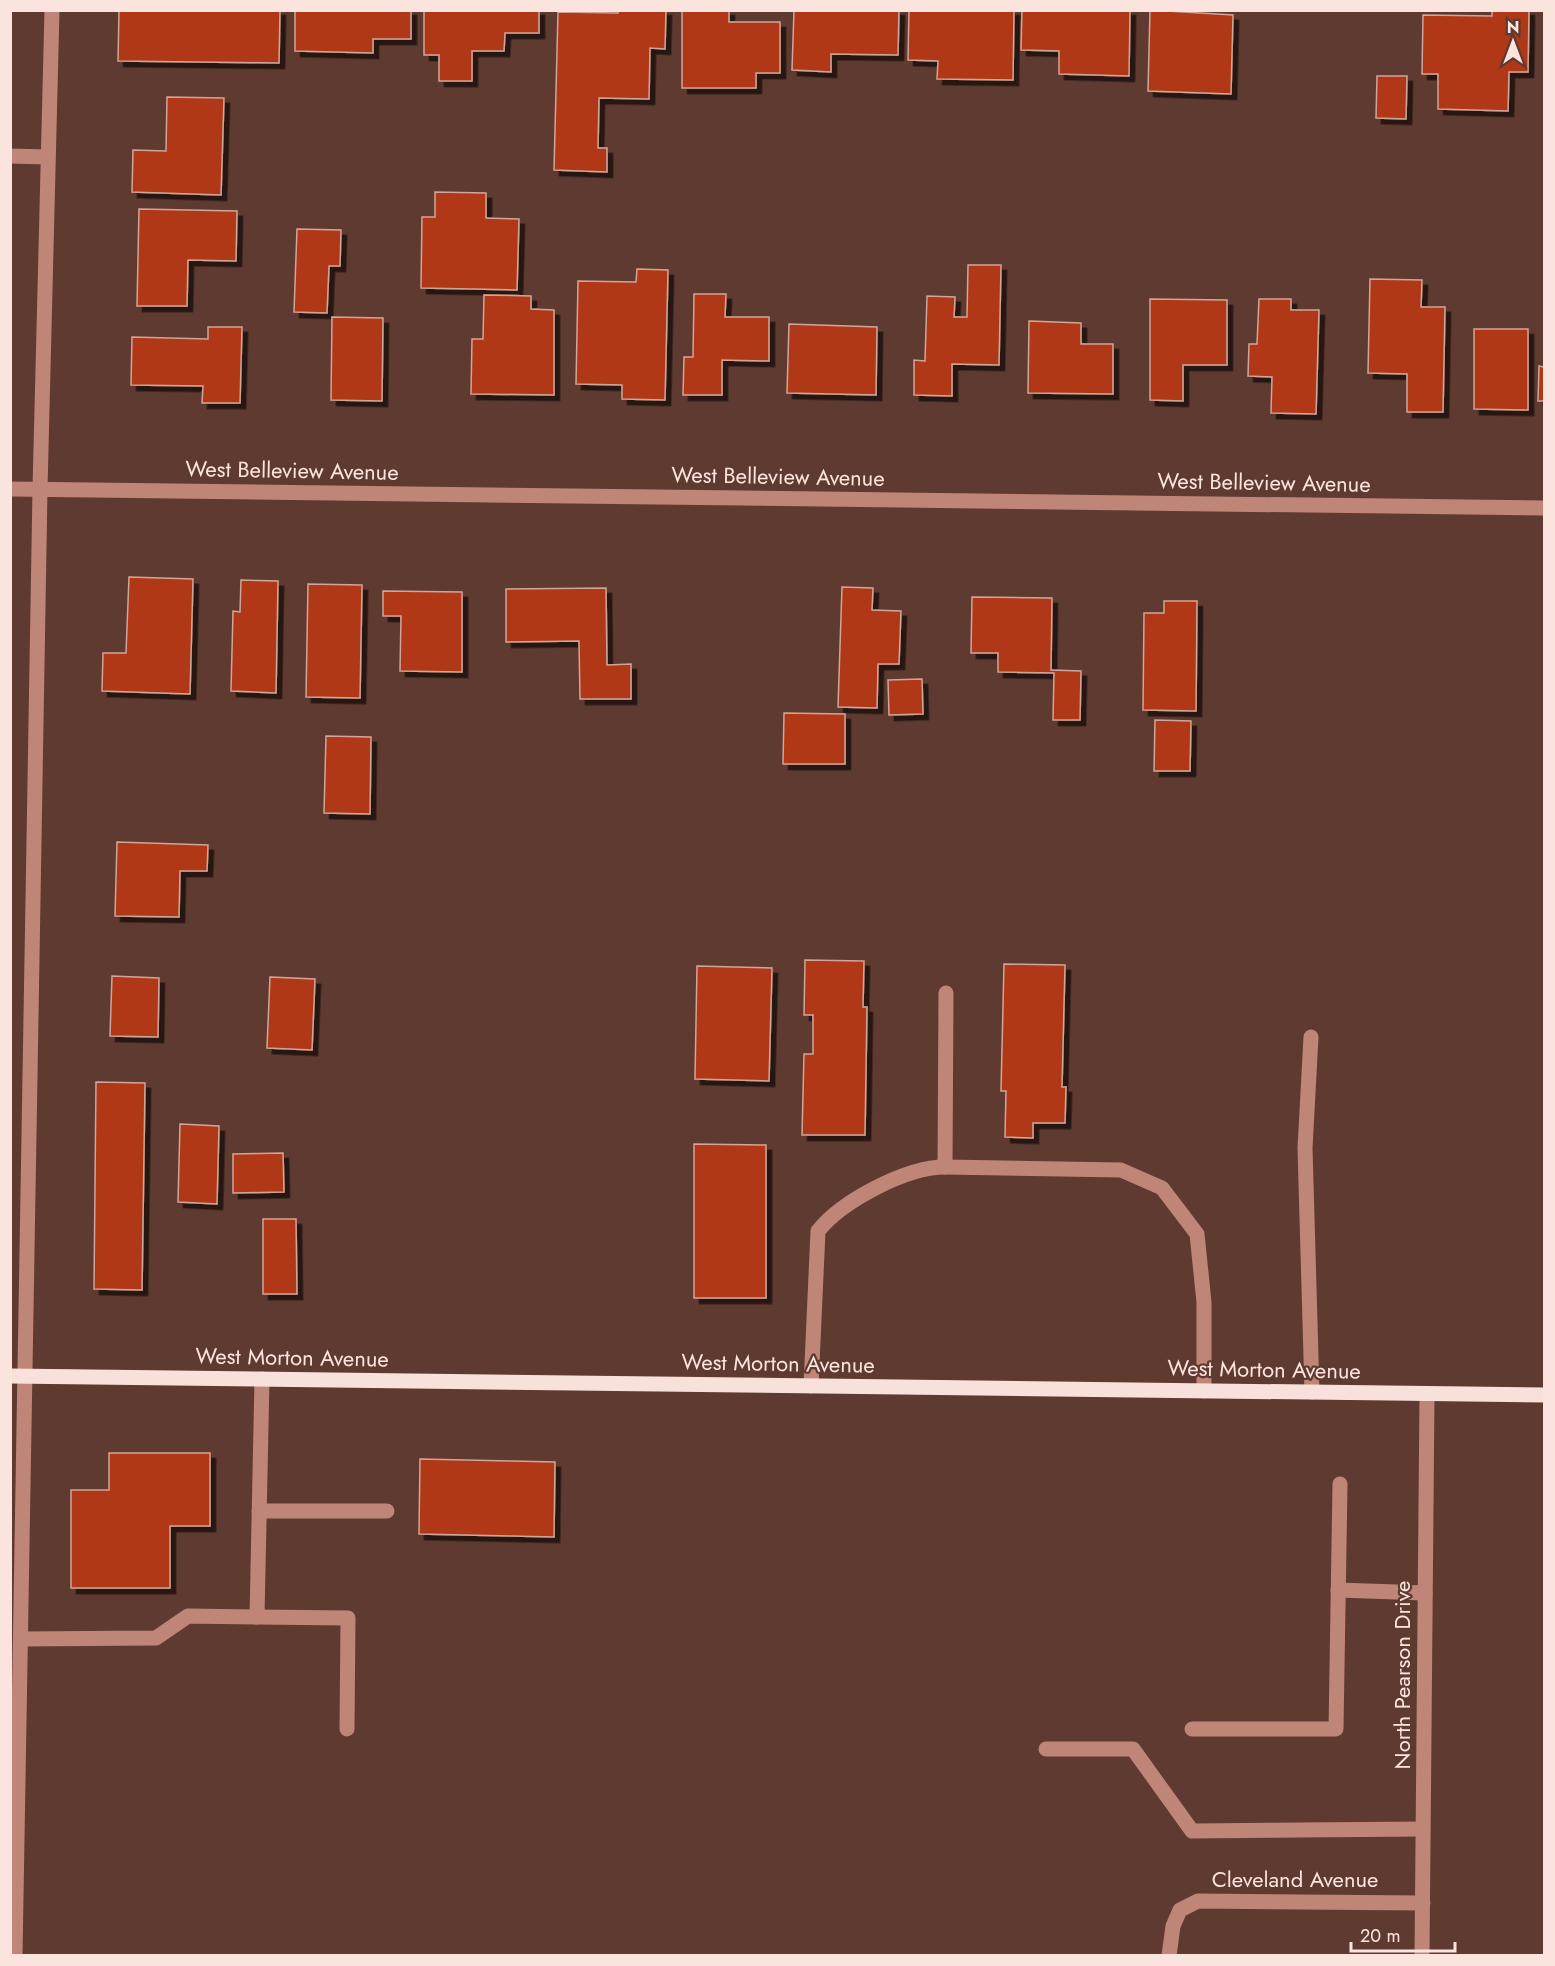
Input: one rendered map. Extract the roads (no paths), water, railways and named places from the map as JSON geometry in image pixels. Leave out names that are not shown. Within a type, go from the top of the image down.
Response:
[{"type":"main road","name":"West Morton Avenue","points":[[10,1376],[1545,1395]]},
{"type":"street","points":[[15,1956],[40,489],[52,10]]},
{"type":"street","points":[[10,156],[48,157]]},
{"type":"street","name":"West Belleview Avenue","points":[[10,489],[1545,508]]},
{"type":"street","points":[[945,1167],[946,993]]},
{"type":"street","points":[[1311,1036],[1305,1148],[1312,1392]]},
{"type":"street","points":[[811,1386],[818,1231],[832,1214],[894,1179],[929,1167],[945,1167],[1120,1170],[1162,1188],[1197,1234],[1204,1302],[1204,1391]]},
{"type":"street","points":[[257,1617],[262,1379]]},
{"type":"street","name":"North Pearson Drive","points":[[1422,1956],[1426,1394]]},
{"type":"street","points":[[1192,1729],[1336,1729],[1340,1484]]},
{"type":"street","points":[[259,1511],[387,1511]]},
{"type":"street","points":[[1338,1590],[1425,1593]]},
{"type":"street","points":[[21,1639],[156,1638],[188,1616],[348,1618],[348,1729]]},
{"type":"street","points":[[1046,1749],[1133,1749],[1192,1831],[1423,1829]]},
{"type":"street","name":"Cleveland Avenue","points":[[1169,1956],[1169,1940],[1180,1910],[1197,1901],[1423,1903]]}]
